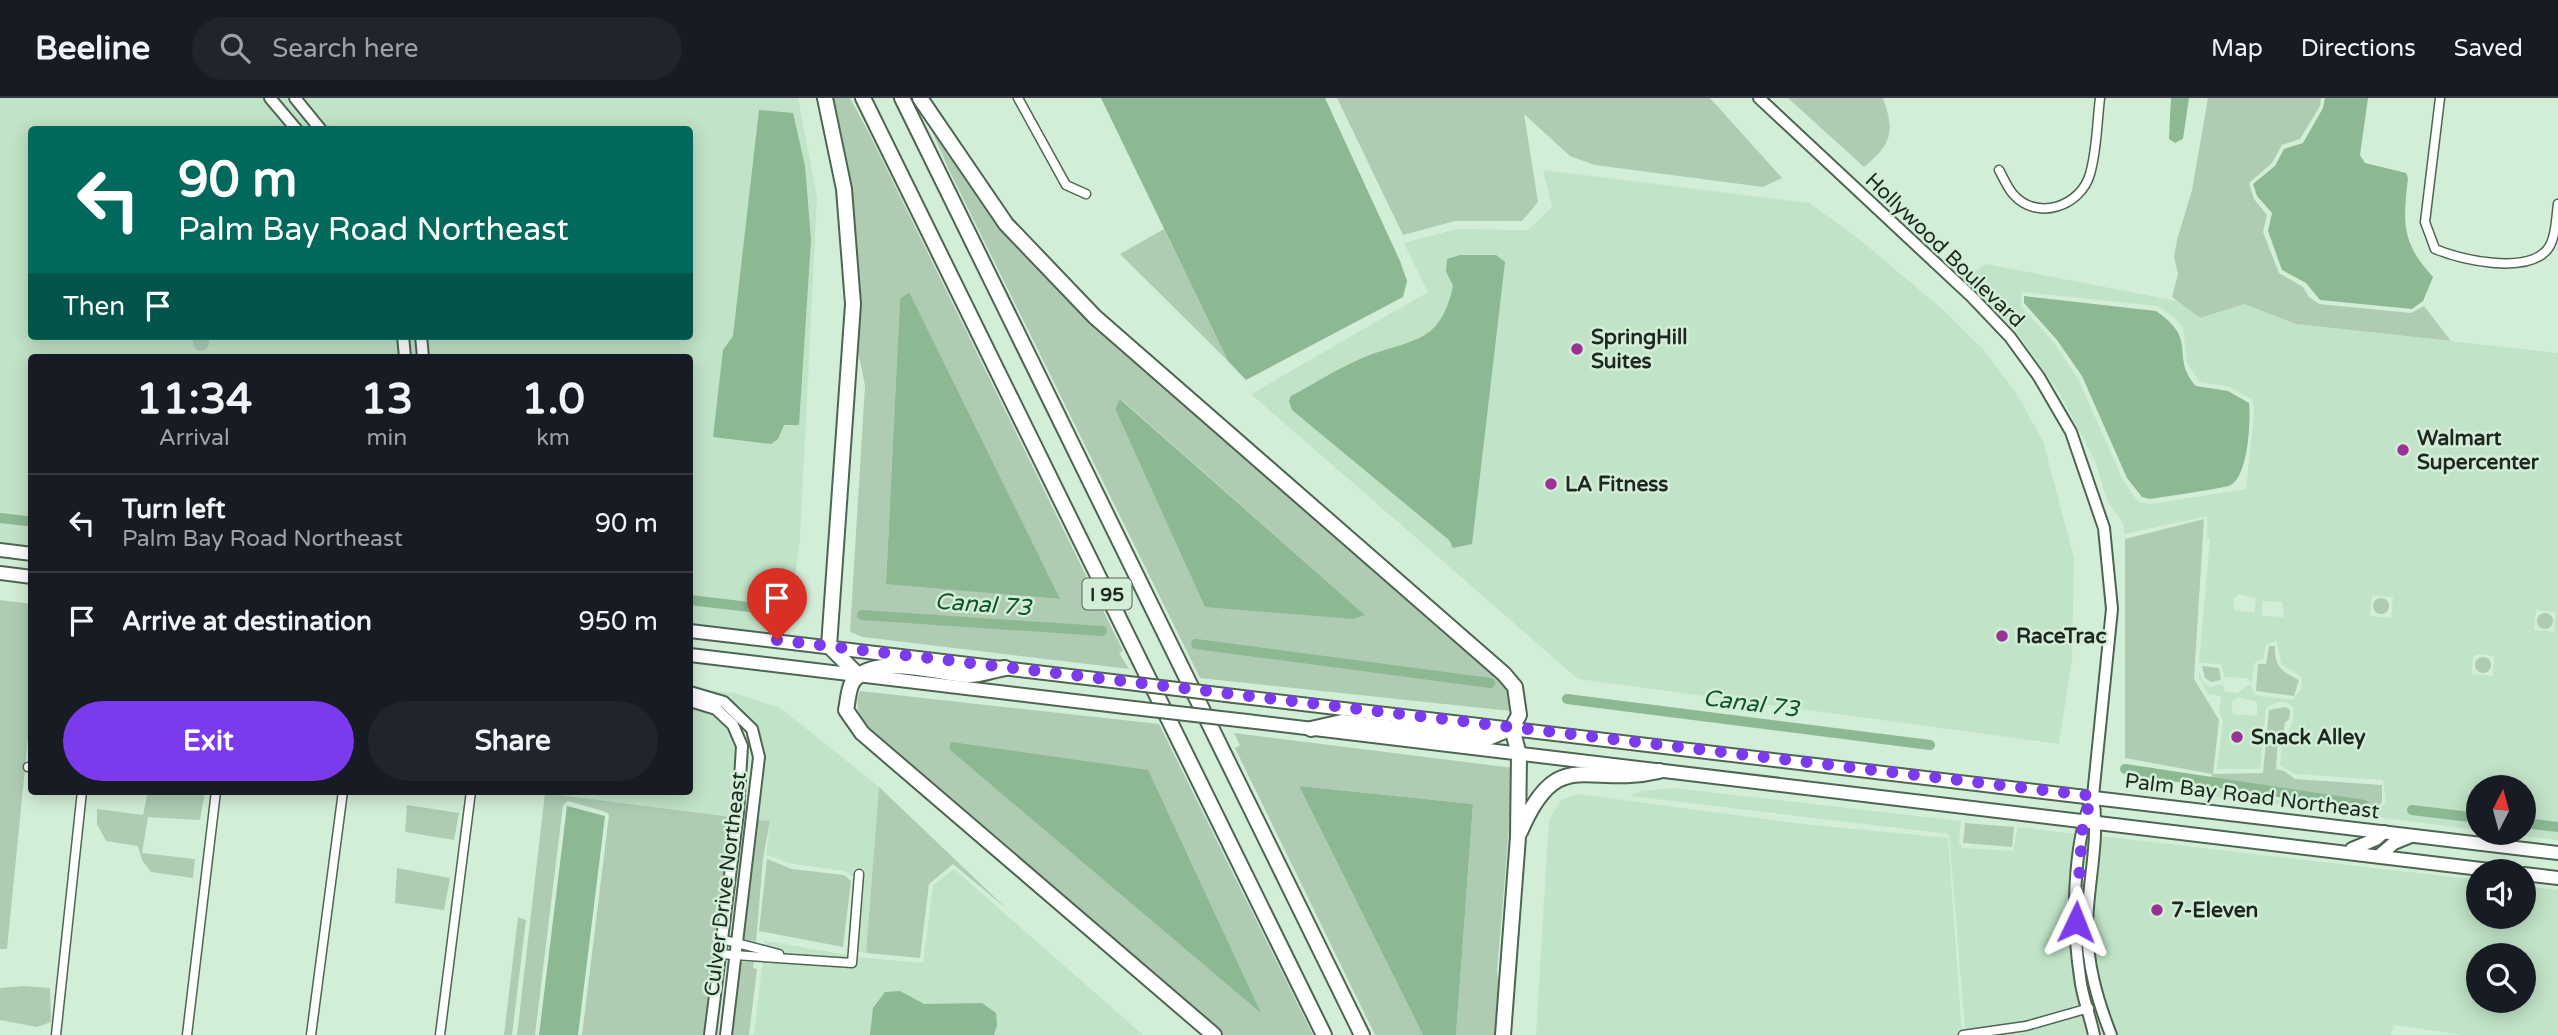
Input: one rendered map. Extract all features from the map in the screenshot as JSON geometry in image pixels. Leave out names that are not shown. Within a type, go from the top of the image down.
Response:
[{"type":"highway","points":[[825,98],[844,189],[853,304],[829,646],[858,675]]},
{"type":"highway","name":"I 95","points":[[863,98],[1324,1035]]},
{"type":"highway","name":"I 95","points":[[902,98],[1362,1035]]},
{"type":"highway","points":[[920,98],[1006,224],[1095,317],[1504,674],[1515,687],[1519,699],[1519,715],[1512,728],[1488,738],[1342,722],[1311,729]]},
{"type":"highway","points":[[1005,668],[971,676],[889,666],[869,669],[858,675],[850,686],[846,710],[862,733],[1214,1035]]},
{"type":"highway","points":[[1503,1035],[1518,837],[1519,755],[1512,728]]},
{"type":"highway","points":[[1518,837],[1540,793],[1557,779],[1586,773],[1631,777],[1658,771]]},
{"type":"main road","points":[[0,550],[28,554]]},
{"type":"main road","points":[[0,573],[28,576]]},
{"type":"main road","name":"Palm Bay Road Northeast","points":[[693,631],[2558,853]]},
{"type":"main road","name":"Palm Bay Road Northeast","points":[[693,655],[2466,866]]},
{"type":"main road","points":[[2345,851],[2363,846],[2384,832]]},
{"type":"main road","points":[[2381,855],[2394,843],[2411,835]]},
{"type":"main road","points":[[2536,875],[2558,878]]},
{"type":"street","points":[[270,98],[293,126]]},
{"type":"street","points":[[295,98],[318,126]]},
{"type":"street","points":[[1018,98],[1066,185],[1086,194]]},
{"type":"street","name":"Hollywood Boulevard","points":[[1759,98],[1972,297],[2010,337],[2032,367],[2071,432],[2104,528],[2112,608],[2093,796],[2097,822],[2088,937],[2098,1005],[2110,1035]]},
{"type":"street","points":[[1999,170],[2013,195],[2030,205],[2049,208],[2068,204],[2082,193],[2091,173],[2100,98]]},
{"type":"street","points":[[2440,98],[2425,222],[2435,249],[2453,256],[2525,265],[2547,251],[2555,229],[2558,204]]},
{"type":"street","name":"Culver Drive Northeast","points":[[693,693],[724,702],[752,729],[759,757],[726,1035]]},
{"type":"street","name":"Culver Drive Northeast","points":[[693,702],[716,709],[733,725],[742,746],[740,787],[710,1035]]},
{"type":"street","points":[[56,1035],[82,795]]},
{"type":"street","points":[[187,1035],[216,795]]},
{"type":"street","points":[[311,1035],[342,795]]},
{"type":"street","points":[[440,1035],[470,795]]},
{"type":"street","points":[[2093,796],[2083,821],[2076,901],[2076,942],[2080,979],[2094,1035]]},
{"type":"street","points":[[719,954],[784,956],[852,963],[859,874]]},
{"type":"street","points":[[721,939],[784,956]]},
{"type":"street","points":[[1963,1035],[2026,1026],[2089,1008]]},
{"type":"shaded area","points":[[0,98],[798,98],[817,198],[800,538],[789,621],[769,635],[693,631],[693,354],[28,354],[28,554],[0,550]]},
{"type":"shaded area","points":[[831,98],[850,98],[870,135],[1123,651],[1119,653],[1129,669],[863,637],[850,632],[865,385],[857,347],[849,187]],"holes":[[[908,292],[1059,599],[886,583],[900,300]]]},
{"type":"shaded area","points":[[1101,98],[1325,98],[1400,261],[1407,281],[1403,297],[1246,380],[1228,361]]},
{"type":"shaded area","points":[[1337,98],[1710,98],[1782,178],[1763,187],[1595,165],[1570,156],[1524,114],[1538,202],[1522,221],[1455,221],[1403,235]]},
{"type":"shaded area","points":[[1788,98],[1883,98],[1890,129],[1885,144],[1864,167]]},
{"type":"shaded area","points":[[2171,98],[2189,98],[2183,139],[2175,143],[2169,139]]},
{"type":"shaded area","points":[[2208,98],[2321,98],[2320,106],[2300,139],[2282,145],[2272,163],[2249,183],[2254,199],[2267,215],[2263,232],[2279,273],[2303,287],[2309,297],[2319,304],[2411,313],[2424,306],[2451,341],[2296,324],[2244,304],[2200,318],[2172,297],[2178,274],[2174,257],[2177,240],[2192,190]]},
{"type":"shaded area","points":[[2325,98],[2368,98],[2360,155],[2365,163],[2406,173],[2407,231],[2415,253],[2433,277],[2423,301],[2412,309],[2320,300],[2306,283],[2282,270],[2268,231],[2272,213],[2257,196],[2253,184],[2275,166],[2284,149],[2303,143],[2323,108]]},
{"type":"shaded area","points":[[759,110],[793,113],[805,166],[811,240],[799,425],[784,425],[778,439],[771,444],[713,437],[723,350],[733,336]]},
{"type":"shaded area","points":[[924,113],[1028,253],[1500,682],[1510,696],[1510,711],[1200,678],[949,170]],"holes":[[[1121,399],[1365,615],[1205,606],[1115,409]]]},
{"type":"shaded area","points":[[1543,170],[1809,203],[1855,236],[1941,308],[1984,350],[2016,393],[2043,441],[2074,558],[2072,659],[2059,744],[1578,679],[1251,394],[1428,292],[1404,243],[1457,229],[1528,230],[1552,207]]},
{"type":"shaded area","points":[[1164,229],[1228,361],[1120,254]]},
{"type":"shaded area","points":[[1460,255],[1496,255],[1505,262],[1472,544],[1453,548],[1449,540],[1292,410],[1289,401],[1291,396],[1349,364],[1406,344],[1430,331],[1447,306],[1453,286],[1446,271],[1447,259]]},
{"type":"shaded area","points":[[1986,264],[2177,301],[2200,318],[2244,304],[2296,324],[2558,353],[2558,840],[2536,837],[2536,775],[2466,775],[2466,828],[2212,796],[2213,789],[2373,816],[2386,802],[2383,780],[2296,774],[2280,766],[2282,742],[2286,739],[2293,719],[2294,708],[2286,702],[2277,702],[2266,708],[2260,769],[2217,769],[2223,721],[2219,712],[2221,696],[2208,694],[2199,678],[2199,670],[2202,681],[2210,687],[2223,684],[2225,692],[2237,693],[2250,684],[2255,695],[2293,700],[2301,689],[2302,677],[2281,664],[2277,641],[2266,644],[2263,659],[2255,662],[2251,683],[2247,678],[2225,677],[2221,664],[2199,663],[2210,539],[2207,538],[2207,516],[2125,534],[2123,523],[2107,500],[2095,461],[2060,394],[2015,330],[1961,278]],"holes":[[[2022,292],[2157,306],[2172,316],[2183,327],[2187,362],[2199,382],[2230,387],[2253,400],[2254,415],[2246,489],[2151,504],[2138,502],[2123,480],[2078,379],[2054,343],[2021,306]],[[2239,594],[2256,598],[2254,613],[2234,610],[2234,598]],[[2372,595],[2393,597],[2391,618],[2370,616]],[[2262,601],[2282,602],[2284,617],[2262,616]],[[2536,610],[2556,612],[2554,632],[2534,630]],[[2477,654],[2494,656],[2493,676],[2472,674],[2473,658]],[[2238,697],[2257,702],[2257,716],[2233,714],[2231,703]]]},
{"type":"shaded area","points":[[909,292],[1060,599],[886,584],[900,299]]},
{"type":"shaded area","points":[[2024,296],[2156,311],[2169,322],[2181,340],[2188,375],[2196,386],[2228,391],[2249,403],[2245,460],[2237,479],[2231,485],[2218,488],[2150,499],[2142,497],[2127,478],[2082,376],[2057,340],[2024,303]]},
{"type":"shaded area","points":[[194,340],[208,340],[207,349],[195,349]]},
{"type":"shaded area","points":[[1120,399],[1365,615],[1354,619],[1205,607],[1115,409]]},
{"type":"shaded area","points":[[2204,519],[2194,679],[2219,720],[2213,774],[2263,773],[2269,710],[2285,707],[2290,710],[2289,719],[2285,723],[2283,737],[2278,738],[2276,769],[2295,779],[2382,785],[2382,802],[2373,811],[2211,784],[2212,774],[2125,758],[2125,539]]},
{"type":"shaded area","points":[[2378,598],[2384,598],[2389,606],[2387,612],[2378,614],[2373,609],[2373,603]]},
{"type":"shaded area","points":[[0,600],[28,604],[28,738],[7,949],[0,949]]},
{"type":"shaded area","points":[[2545,613],[2551,615],[2551,627],[2545,629],[2539,627],[2537,621],[2539,615]]},
{"type":"shaded area","points":[[2269,646],[2275,646],[2280,668],[2299,680],[2294,696],[2256,691],[2258,664],[2266,664]]},
{"type":"shaded area","points":[[2483,657],[2491,665],[2483,673],[2475,665]]},
{"type":"shaded area","points":[[2202,666],[2219,668],[2221,680],[2211,682],[2205,678]]},
{"type":"shaded area","points":[[699,689],[734,693],[780,708],[879,787],[866,953],[858,952],[864,869],[854,868],[853,877],[845,871],[793,864],[766,855],[770,822],[757,820],[764,758],[757,727],[727,698]]},
{"type":"shaded area","points":[[860,691],[1159,724],[1313,1035],[1223,1035],[889,746],[860,715],[857,700]]},
{"type":"shaded area","points":[[693,708],[713,714],[729,728],[737,747],[732,817],[564,795],[693,795]]},
{"type":"shaded area","points":[[1234,733],[1514,768],[1497,972],[1502,998],[1500,1035],[1456,1035],[1473,804],[1299,786],[1423,1035],[1375,1035],[1235,748],[1240,745]]},
{"type":"shaded area","points":[[951,742],[1148,770],[1261,1013],[949,749]]},
{"type":"shaded area","points":[[1299,786],[1473,804],[1456,1035],[1423,1035]]},
{"type":"shaded area","points":[[879,787],[1007,909],[953,864],[929,884],[920,958],[866,953]]},
{"type":"shaded area","points":[[1673,788],[1961,821],[1959,843],[1963,848],[2013,851],[2018,827],[2077,834],[2072,942],[2075,980],[2081,1004],[2025,1021],[1965,1029],[1949,834],[1630,796],[1639,791]]},
{"type":"shaded area","points":[[1578,794],[1803,824],[1948,838],[1962,1035],[1536,1035],[1549,820],[1561,800]]},
{"type":"shaded area","points":[[147,795],[204,795],[200,820],[148,817],[142,853],[195,859],[193,878],[151,872],[142,860],[138,846],[106,841],[97,824],[97,809],[143,815]]},
{"type":"shaded area","points":[[545,795],[732,817],[705,1035],[582,1035],[609,815],[568,801],[563,805],[535,1035],[517,1035]]},
{"type":"shaded area","points":[[407,805],[459,813],[454,840],[405,832]]},
{"type":"shaded area","points":[[567,806],[605,816],[578,1035],[539,1035]]},
{"type":"shaded area","points":[[757,820],[770,821],[763,859],[756,942],[742,939]]},
{"type":"shaded area","points":[[1965,823],[2014,827],[2012,847],[1963,843]]},
{"type":"shaded area","points":[[2100,836],[2466,879],[2466,929],[2536,929],[2536,887],[2558,890],[2558,1035],[2463,1035],[2395,1025],[2390,1035],[2116,1035],[2103,1003],[2094,959],[2092,925]]},
{"type":"shaded area","points":[[767,859],[792,869],[844,875],[851,881],[843,947],[759,931]]},
{"type":"shaded area","points":[[397,868],[450,878],[444,910],[395,903]]},
{"type":"shaded area","points":[[954,869],[1143,1035],[754,1035],[765,941],[866,958],[923,963],[933,885]]},
{"type":"shaded area","points":[[518,917],[526,920],[512,1035],[504,1035]]},
{"type":"shaded area","points":[[739,962],[754,962],[753,968],[757,969],[749,1035],[731,1035]]},
{"type":"shaded area","points":[[0,988],[50,988],[51,1022],[37,1027],[0,1020]]},
{"type":"shaded area","points":[[900,991],[924,1004],[982,1003],[996,1013],[994,1035],[870,1035],[873,1008],[885,992]]},
{"type":"shaded area","points":[[2085,1014],[2089,1035],[2001,1035],[2027,1031]]},
{"type":"waterway","name":"Canal 73","points":[[0,518],[27,521]]},
{"type":"waterway","name":"Canal 73","points":[[693,600],[791,612]]},
{"type":"waterway","name":"Canal 73","points":[[862,615],[1102,631]]},
{"type":"waterway","name":"Canal 73","points":[[1196,644],[1490,683]]},
{"type":"waterway","name":"Canal 73","points":[[1567,699],[1930,745]]},
{"type":"waterway","name":"Canal 73","points":[[2125,769],[2364,805]]},
{"type":"waterway","name":"Canal 73","points":[[2412,810],[2466,817]]},
{"type":"waterway","name":"Canal 73","points":[[2536,824],[2558,827]]},
{"type":"place","name":"SpringHill Suites","points":[[1577,349]]},
{"type":"place","name":"Walmart Supercenter","points":[[2403,450]]},
{"type":"place","name":"LA Fitness","points":[[1551,484]]},
{"type":"place","name":"RaceTrac","points":[[2002,636]]},
{"type":"place","name":"Snack Alley","points":[[2237,737]]},
{"type":"place","name":"7-Eleven","points":[[2157,910]]},
{"type":"route","points":[[777,640],[2093,796],[2083,821],[2076,922]]}]
